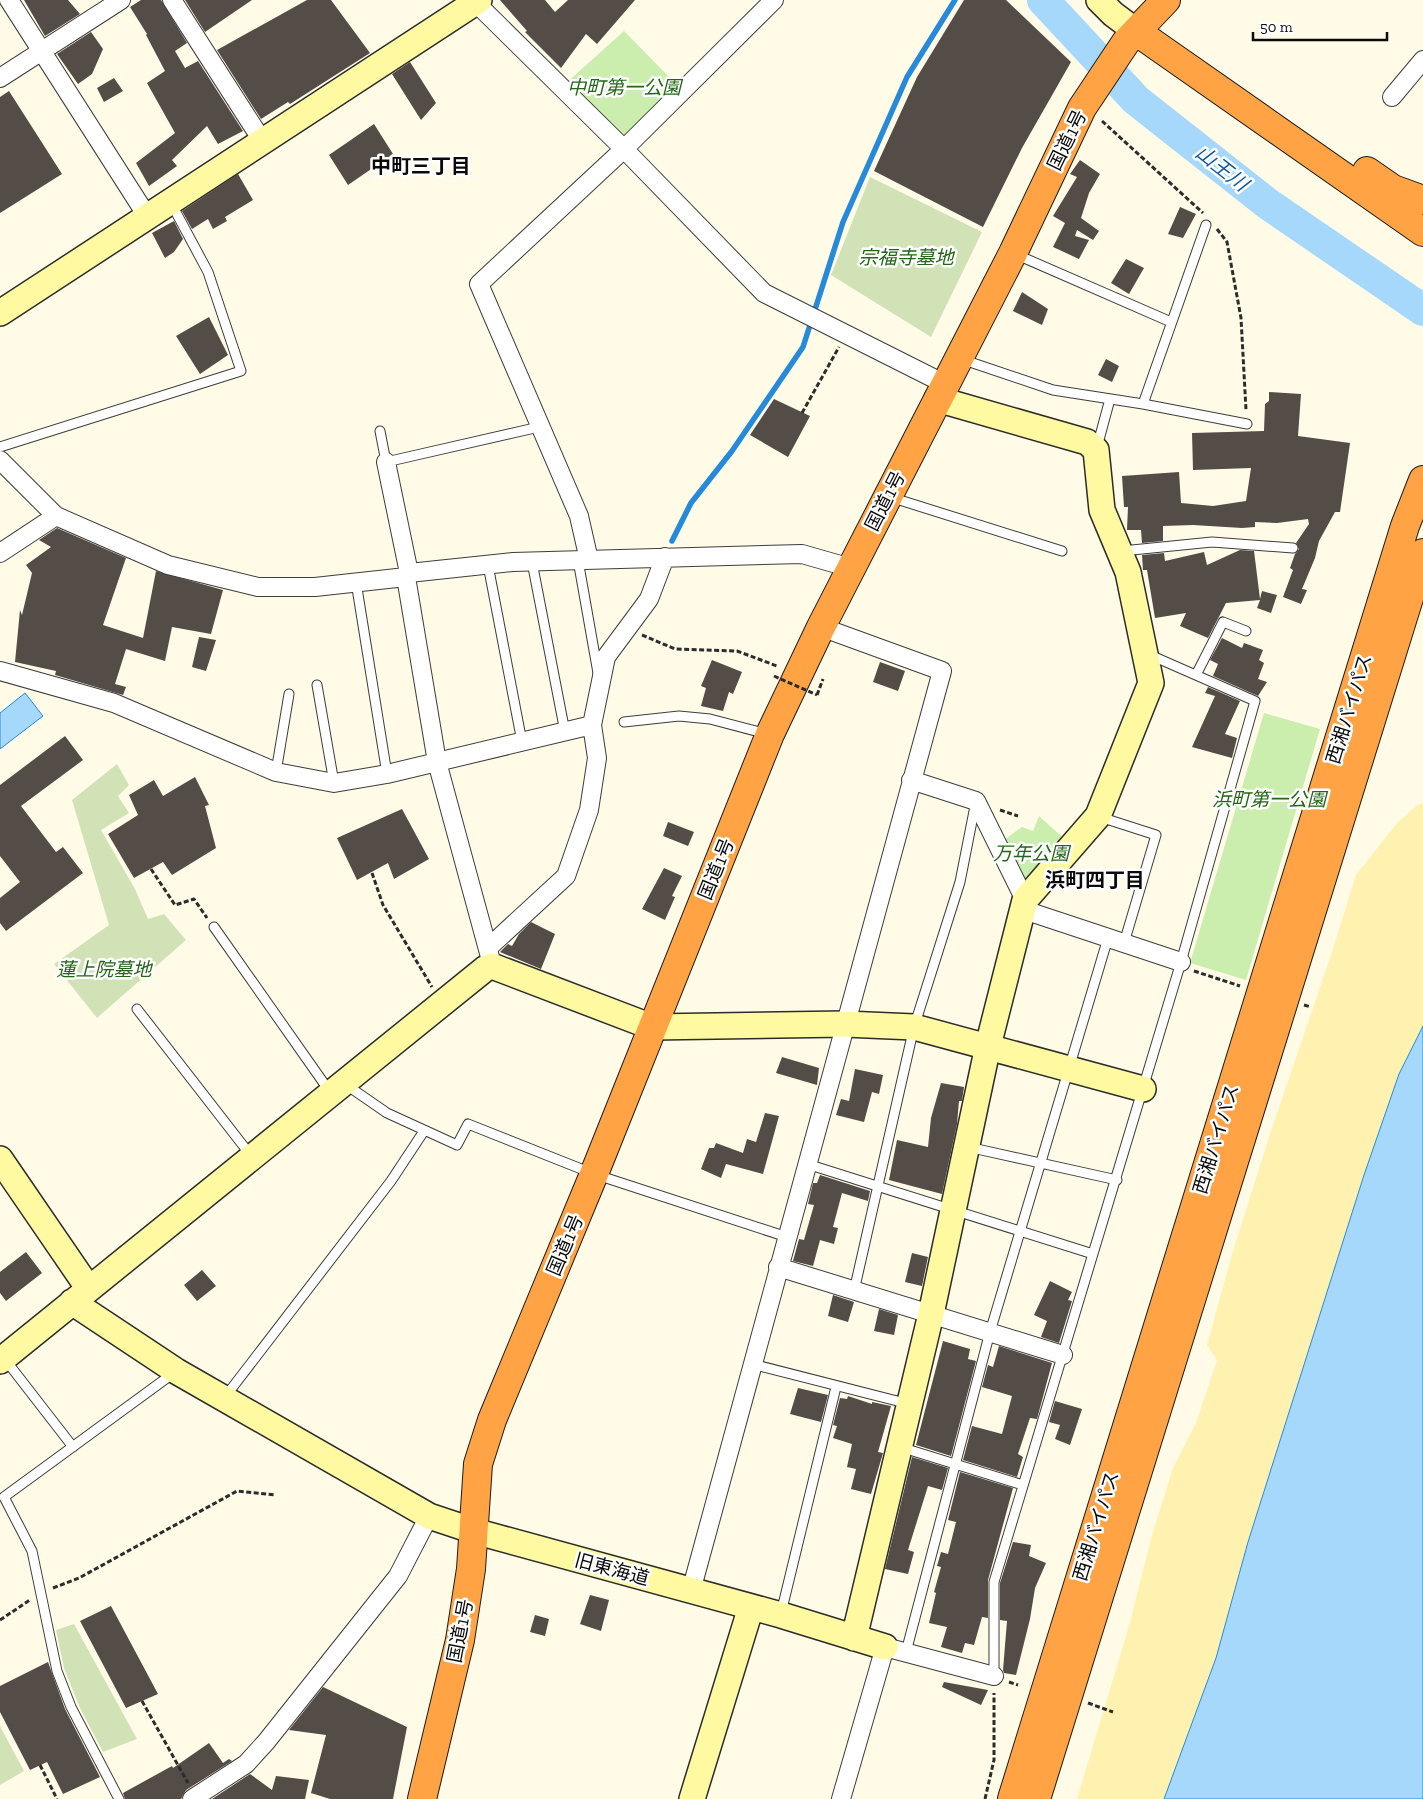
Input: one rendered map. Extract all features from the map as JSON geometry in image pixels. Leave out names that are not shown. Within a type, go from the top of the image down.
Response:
[{"type":"highway","name":"国道1号","points":[[422,1799],[460,1640],[471,1569],[478,1464],[492,1420],[594,1174],[770,734],[887,496],[1013,253],[1082,108],[1131,37],[1166,0]]},
{"type":"highway","points":[[1131,37],[1156,30],[1170,36],[1394,189],[1423,200]]},
{"type":"highway","points":[[1131,37],[1423,232]]},
{"type":"highway","name":"西湘バイパス","points":[[1012,1799],[1405,526],[1423,480]]},
{"type":"highway","name":"西湘バイパス","points":[[1036,1799],[1423,553]]},
{"type":"street","points":[[9,0],[148,216]]},
{"type":"street","points":[[0,78],[122,0]]},
{"type":"street","points":[[172,0],[263,142]]},
{"type":"street","points":[[0,313],[263,142],[476,0],[764,293],[794,310],[840,330],[941,391],[1087,442],[1096,450],[1102,510],[1128,572],[1147,654],[1151,682],[1098,816],[1024,905],[988,1046],[931,1314],[854,1638]]},
{"type":"street","points":[[583,560],[579,516],[478,284],[624,150],[774,0]]},
{"type":"street","points":[[1099,0],[1131,37]]},
{"type":"street","points":[[1392,97],[1423,60]]},
{"type":"street","points":[[0,460],[56,516],[168,565],[258,587],[315,587],[488,565],[666,557],[802,554],[851,568]]},
{"type":"street","points":[[386,462],[407,575],[437,762],[490,957]]},
{"type":"street","points":[[0,553],[56,516]]},
{"type":"street","points":[[2,1360],[486,968],[490,957],[566,876],[589,810],[598,758],[592,725],[606,657],[649,600],[666,557]]},
{"type":"street","points":[[691,1591],[751,1364],[942,671],[821,627]]},
{"type":"street","points":[[0,671],[114,703],[276,772],[334,783],[387,774],[592,725]]},
{"type":"street","points":[[912,780],[976,801],[1024,905],[1116,940],[1182,962]]},
{"type":"street","points":[[490,957],[652,1027],[845,1024],[914,1027],[1068,1067],[1143,1089]]},
{"type":"street","points":[[0,1159],[80,1295]]},
{"type":"street","points":[[778,1267],[1063,1354]]},
{"type":"street","name":"旧東海道","points":[[80,1295],[176,1371],[429,1516],[474,1531],[781,1615],[896,1649]]},
{"type":"street","points":[[194,1798],[246,1764],[266,1742],[398,1576],[429,1516]]},
{"type":"street","points":[[695,1798],[751,1607]]},
{"type":"street","points":[[841,1799],[896,1649],[994,1676]]},
{"type":"lane","points":[[0,447],[241,371],[208,272],[171,202]]},
{"type":"lane","points":[[1143,404],[1206,225]]},
{"type":"lane","points":[[1013,253],[1171,322]]},
{"type":"lane","points":[[958,358],[1053,390],[1143,404],[1247,424]]},
{"type":"lane","points":[[1096,450],[1110,399]]},
{"type":"lane","points":[[380,431],[386,462],[539,427]]},
{"type":"lane","points":[[887,496],[1062,551]]},
{"type":"lane","points":[[1120,551],[1212,542],[1293,548]]},
{"type":"lane","points":[[583,560],[601,686]]},
{"type":"lane","points":[[532,562],[565,732]]},
{"type":"lane","points":[[488,565],[522,742]]},
{"type":"lane","points":[[356,582],[387,774]]},
{"type":"lane","points":[[1196,675],[1223,622],[1246,631]]},
{"type":"lane","points":[[994,1676],[994,1582],[1182,962],[1254,701],[1147,654]]},
{"type":"lane","points":[[317,685],[334,783]]},
{"type":"lane","points":[[276,772],[289,694]]},
{"type":"lane","points":[[624,722],[679,716],[710,719],[770,734]]},
{"type":"lane","points":[[854,1290],[914,1027],[960,882],[976,801]]},
{"type":"lane","points":[[896,1649],[957,1464],[990,1332],[1068,1067],[1156,835],[1098,816]]},
{"type":"lane","points":[[214,927],[338,1089],[424,1131],[458,1145],[468,1124],[594,1174],[787,1237]]},
{"type":"lane","points":[[138,1009],[252,1157]]},
{"type":"lane","points":[[224,1398],[391,1181],[424,1131]]},
{"type":"lane","points":[[966,1147],[1117,1180]]},
{"type":"lane","points":[[807,1164],[1094,1254]]},
{"type":"lane","points":[[2,1360],[73,1447]]},
{"type":"lane","points":[[751,1364],[836,1388],[910,1404]]},
{"type":"lane","points":[[119,1799],[71,1707],[57,1671],[32,1551],[4,1498],[176,1371]]},
{"type":"lane","points":[[781,1615],[836,1388]]},
{"type":"lane","points":[[900,1447],[1022,1485]]},
{"type":"path","points":[[802,413],[840,330]]},
{"type":"path","points":[[627,629],[674,649],[737,651],[799,676],[816,695],[799,676]]},
{"type":"path","points":[[151,869],[175,905],[194,899],[214,927]]},
{"type":"path","points":[[372,873],[383,905],[442,1004]]},
{"type":"path","points":[[1182,962],[1190,970],[1244,987]]},
{"type":"path","points":[[0,1620],[41,1593],[80,1578],[237,1491],[276,1495]]},
{"type":"path","points":[[985,1799],[994,1760],[994,1676]]},
{"type":"path","points":[[142,1701],[194,1798]]},
{"type":"path","points":[[1087,1702],[1113,1712]]},
{"type":"path","points":[[40,1765],[57,1799]]},
{"type":"green space","name":"中町第一公園","points":[[624,31],[679,87],[625,143],[565,84]]},
{"type":"green space","name":"宗福寺墓地","points":[[870,177],[982,232],[931,337],[831,275]]},
{"type":"green space","name":"浜町第一公園","points":[[1264,713],[1320,729],[1246,980],[1190,963]]},
{"type":"green space","name":"蓮上院墓地","points":[[117,764],[129,785],[118,796],[129,813],[101,830],[135,889],[148,919],[164,914],[186,940],[97,1018],[54,964],[109,925],[72,800]]},
{"type":"green space","name":"万年公園","points":[[1039,816],[1069,843],[1026,893],[1001,842],[1022,827],[1033,831]]},
{"type":"green space","points":[[74,1624],[137,1739],[103,1752],[80,1708],[64,1668],[56,1630]]},
{"type":"green space","points":[[0,1726],[24,1771],[0,1785]]},
{"type":"sand","points":[[1423,803],[1423,1026],[1399,1074],[1364,1175],[1248,1542],[1216,1658],[1164,1799],[1077,1799],[1129,1626],[1151,1539],[1173,1468],[1196,1423],[1217,1360],[1207,1345],[1233,1251],[1356,875],[1397,823],[1416,806]]},
{"type":"water","points":[[25,693],[43,716],[0,749],[0,713]]},
{"type":"water","points":[[1423,1026],[1423,1799],[1164,1799],[1216,1658],[1248,1542],[1364,1175],[1399,1074]]},
{"type":"building","points":[[24,0],[68,0],[80,14],[45,36]]},
{"type":"building","points":[[141,0],[161,0],[187,43],[175,51],[185,68],[198,61],[243,131],[218,144],[207,126],[172,160],[177,166],[149,186],[136,163],[175,133],[147,83],[165,71],[147,34],[130,7]]},
{"type":"building","points":[[185,0],[252,0],[205,32]]},
{"type":"building","points":[[307,0],[331,0],[370,53],[290,104],[288,102],[261,119],[217,50]]},
{"type":"building","points":[[500,0],[545,0],[555,12],[568,0],[635,0],[597,44],[586,34],[561,68],[525,32],[527,31]]},
{"type":"building","points":[[964,0],[1006,0],[1071,62],[1022,148],[983,227],[874,171],[917,77]]},
{"type":"building","points":[[91,32],[103,49],[92,74],[78,84],[57,54]]},
{"type":"building","points":[[410,62],[436,103],[421,120],[392,74]]},
{"type":"building","points":[[114,78],[123,91],[104,102],[97,88]]},
{"type":"building","points":[[9,91],[62,174],[0,213],[0,97]]},
{"type":"building","points":[[374,124],[393,154],[348,185],[329,155]]},
{"type":"building","points":[[1080,160],[1100,174],[1089,193],[1081,218],[1099,231],[1093,240],[1077,230],[1075,236],[1089,240],[1079,259],[1053,247],[1065,223],[1053,216],[1077,177],[1070,174]]},
{"type":"building","points":[[238,174],[253,200],[225,217],[227,221],[213,229],[208,219],[192,229],[182,211]]},
{"type":"building","points":[[1180,207],[1196,214],[1183,238],[1168,234]]},
{"type":"building","points":[[174,221],[183,239],[174,252],[165,258],[152,233]]},
{"type":"building","points":[[1126,259],[1144,268],[1129,294],[1111,283]]},
{"type":"building","points":[[1022,292],[1048,309],[1042,325],[1013,311]]},
{"type":"building","points":[[209,317],[228,355],[200,374],[176,336]]},
{"type":"building","points":[[1106,359],[1119,366],[1112,382],[1098,375]]},
{"type":"building","points":[[1269,392],[1301,394],[1298,436],[1350,443],[1340,512],[1335,512],[1319,541],[1315,558],[1302,589],[1307,590],[1301,604],[1283,597],[1293,570],[1290,568],[1299,549],[1296,543],[1309,524],[1308,519],[1277,523],[1255,522],[1255,527],[1242,528],[1193,525],[1163,526],[1163,541],[1142,543],[1141,530],[1127,530],[1128,507],[1124,507],[1122,476],[1179,472],[1181,503],[1213,506],[1246,501],[1251,468],[1193,470],[1192,433],[1264,431],[1265,404],[1269,401]]},
{"type":"building","points":[[774,399],[810,416],[788,457],[750,435]]},
{"type":"building","points":[[57,528],[126,558],[103,625],[143,638],[156,571],[223,590],[211,634],[172,627],[165,661],[126,649],[115,684],[126,687],[123,695],[55,675],[56,671],[15,662],[20,610],[22,615],[32,573],[26,565],[51,547],[39,540]]},
{"type":"building","points":[[1240,550],[1254,551],[1260,599],[1262,591],[1277,595],[1271,613],[1257,608],[1260,600],[1226,603],[1208,638],[1180,626],[1186,613],[1155,618],[1147,570],[1143,570],[1142,555],[1164,553],[1165,561],[1204,552],[1207,565]]},
{"type":"building","points":[[199,637],[216,640],[206,671],[192,667]]},
{"type":"building","points":[[1222,638],[1242,648],[1244,643],[1263,650],[1259,660],[1264,663],[1258,679],[1267,682],[1258,696],[1213,676],[1218,664],[1210,660]]},
{"type":"building","points":[[712,660],[742,672],[733,694],[729,692],[723,711],[701,706],[706,688],[701,686]]},
{"type":"building","points":[[880,662],[905,671],[898,691],[873,682]]},
{"type":"building","points":[[1208,687],[1240,701],[1225,734],[1237,738],[1232,758],[1192,747],[1215,696],[1205,693]]},
{"type":"building","points":[[65,736],[83,760],[21,806],[56,852],[63,847],[83,873],[6,931],[0,923],[0,898],[20,882],[0,856],[0,785]]},
{"type":"building","points":[[195,777],[209,805],[205,806],[216,848],[172,875],[163,862],[134,878],[108,834],[138,815],[129,795],[154,780],[163,796]]},
{"type":"building","points":[[402,809],[429,859],[394,879],[388,863],[357,880],[337,838]]},
{"type":"building","points":[[668,822],[694,832],[688,846],[663,836]]},
{"type":"building","points":[[664,868],[682,876],[672,896],[675,897],[665,920],[642,909]]},
{"type":"building","points":[[531,922],[555,934],[541,969],[500,952],[508,944],[512,946],[519,934]]},
{"type":"building","points":[[782,1057],[819,1068],[817,1085],[776,1073]]},
{"type":"building","points":[[855,1069],[883,1075],[879,1094],[872,1092],[864,1122],[836,1115],[841,1099],[849,1101]]},
{"type":"building","points":[[941,1083],[964,1087],[962,1101],[959,1101],[957,1124],[942,1194],[889,1180],[897,1140],[928,1147],[931,1118]]},
{"type":"building","points":[[765,1113],[779,1116],[763,1174],[726,1164],[721,1178],[701,1169],[709,1148],[714,1148],[716,1143],[743,1153],[747,1139],[756,1142]]},
{"type":"building","points":[[820,1175],[870,1191],[868,1201],[842,1193],[833,1227],[838,1228],[834,1244],[820,1240],[813,1266],[793,1261],[799,1239],[804,1240],[814,1205],[808,1204],[813,1183],[817,1183]]},
{"type":"building","points":[[26,1252],[42,1273],[6,1301],[0,1293],[0,1272]]},
{"type":"building","points":[[912,1253],[928,1257],[922,1286],[905,1282]]},
{"type":"building","points":[[202,1270],[216,1286],[197,1301],[184,1285]]},
{"type":"building","points":[[1050,1281],[1072,1292],[1068,1300],[1072,1301],[1059,1343],[1041,1337],[1047,1321],[1034,1315]]},
{"type":"building","points":[[833,1295],[854,1302],[848,1322],[828,1316]]},
{"type":"building","points":[[879,1309],[898,1315],[894,1335],[874,1331]]},
{"type":"building","points":[[943,1341],[970,1349],[968,1359],[976,1361],[951,1456],[916,1445]]},
{"type":"building","points":[[999,1346],[1052,1363],[1037,1419],[1030,1418],[1018,1454],[1023,1457],[1017,1477],[963,1460],[972,1426],[1002,1434],[1012,1396],[982,1387],[988,1365],[993,1367]]},
{"type":"building","points":[[798,1388],[828,1395],[821,1422],[790,1414]]},
{"type":"building","points":[[848,1396],[872,1404],[872,1402],[891,1406],[878,1452],[883,1453],[871,1494],[851,1489],[856,1469],[847,1467],[852,1444],[833,1438],[837,1426],[833,1425],[840,1398],[847,1399]]},
{"type":"building","points":[[1055,1401],[1082,1409],[1070,1445],[1055,1439],[1060,1425],[1049,1422]]},
{"type":"building","points":[[912,1457],[948,1468],[942,1490],[928,1486],[908,1550],[914,1552],[908,1574],[885,1569]]},
{"type":"building","points":[[960,1472],[1013,1488],[988,1580],[988,1618],[982,1617],[974,1645],[965,1643],[962,1653],[941,1647],[947,1627],[929,1623],[936,1593],[934,1592],[941,1567],[937,1566],[941,1552],[948,1554],[956,1522],[948,1520]]},
{"type":"building","points":[[1013,1542],[1031,1545],[1029,1556],[1046,1563],[1035,1588],[1030,1619],[1016,1675],[1004,1673],[1003,1670],[1007,1621],[1000,1620],[1000,1583]]},
{"type":"building","points":[[590,1595],[609,1600],[601,1631],[580,1624]]},
{"type":"building","points":[[111,1606],[158,1694],[126,1708],[80,1621]]},
{"type":"building","points":[[535,1615],[549,1619],[545,1636],[530,1632]]},
{"type":"building","points":[[48,1662],[65,1709],[100,1777],[63,1794],[47,1762],[30,1770],[0,1712],[0,1686]]},
{"type":"building","points":[[944,1682],[988,1690],[981,1705],[942,1687]]},
{"type":"building","points":[[323,1687],[407,1727],[393,1799],[330,1799],[311,1793],[326,1735],[289,1730]]},
{"type":"building","points":[[209,1743],[223,1763],[229,1759],[232,1761],[186,1790],[181,1799],[125,1799],[123,1793],[172,1766],[173,1768]]},
{"type":"building","points":[[250,1774],[272,1790],[276,1776],[309,1780],[305,1799],[212,1799]]},
{"type":"waterway","points":[[672,541],[691,503],[732,451],[803,347],[843,222],[907,77],[955,0]]},
{"type":"waterway","name":"山王川","points":[[1043,0],[1136,100],[1268,204],[1423,310]]},
{"type":"district","name":"中町三丁目","points":[[421,166]]},
{"type":"district","name":"浜町四丁目","points":[[1095,880]]}]
